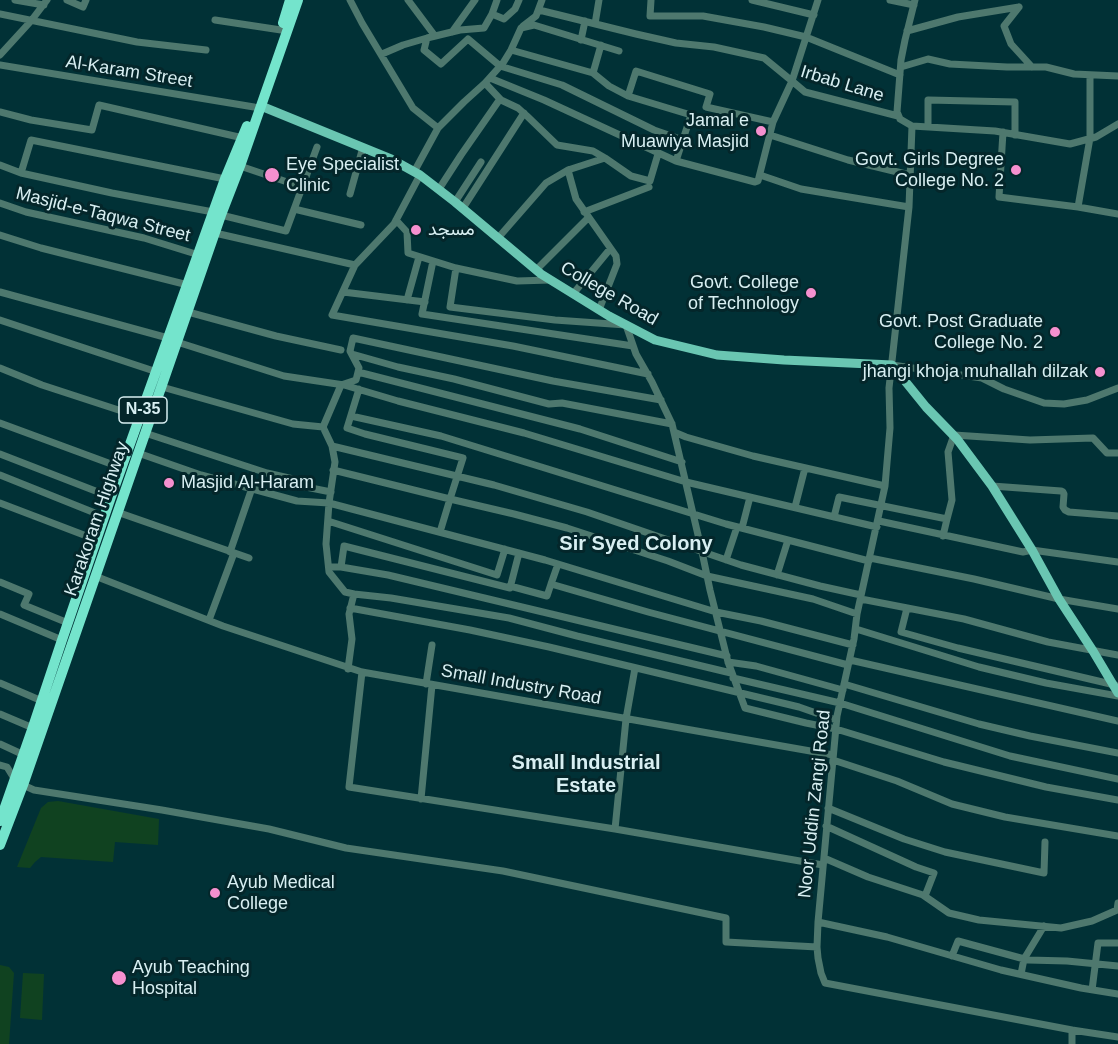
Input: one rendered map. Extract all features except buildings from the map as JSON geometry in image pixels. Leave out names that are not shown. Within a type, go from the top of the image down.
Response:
[{"type":"highway","name":"Karakoram Highway","points":[[0,821],[3,803],[19,783],[24,755],[68,623],[117,512],[162,387],[188,285],[199,255],[240,166],[290,0]]},
{"type":"highway","name":"Karakoram Highway","points":[[0,844],[90,574],[97,540],[111,497],[157,372],[188,312],[215,233],[225,179],[258,106],[298,0]]},
{"type":"main road","name":"College Road","points":[[258,106],[363,147],[417,174],[439,189],[550,280],[655,340],[717,355],[892,365]]},
{"type":"main road","points":[[892,365],[911,390],[954,435],[992,486],[1032,550],[1059,600],[1117,690]]},
{"type":"street","points":[[15,0],[45,3]]},
{"type":"street","points":[[68,0],[83,7],[86,0]]},
{"type":"street","points":[[350,0],[413,108],[438,128]]},
{"type":"street","points":[[408,0],[435,36]]},
{"type":"street","points":[[452,32],[475,0]]},
{"type":"street","points":[[382,54],[427,38],[484,28],[492,14],[496,0]]},
{"type":"street","points":[[492,14],[504,19],[515,9],[519,0]]},
{"type":"street","points":[[542,0],[537,16],[521,27],[501,66],[438,128],[394,224],[355,265],[332,315],[513,346],[648,374]]},
{"type":"street","points":[[595,24],[598,0]]},
{"type":"street","points":[[651,0],[650,16],[703,16],[764,27],[806,37],[900,75]]},
{"type":"street","points":[[752,0],[814,15]]},
{"type":"street","points":[[539,10],[676,43],[714,47],[764,58],[792,81],[818,0]]},
{"type":"street","points":[[890,0],[914,2],[897,95],[898,116],[912,126],[1003,132],[1070,144],[1096,137],[1118,124]]},
{"type":"street","points":[[0,55],[45,3]]},
{"type":"street","points":[[907,31],[958,17],[1019,7],[1004,26],[1011,44],[1032,67]]},
{"type":"street","points":[[0,14],[137,42],[206,50]]},
{"type":"street","points":[[215,20],[281,30]]},
{"type":"street","points":[[581,40],[585,21]]},
{"type":"street","points":[[521,27],[534,25],[619,51]]},
{"type":"street","points":[[427,38],[424,50],[441,64],[468,39],[501,66],[562,85],[654,130],[682,140]]},
{"type":"street","points":[[592,73],[601,45]]},
{"type":"street","points":[[511,50],[592,73],[609,86],[628,96],[691,115],[676,162]]},
{"type":"street","points":[[901,67],[928,59],[950,64],[1032,67],[1074,74],[1118,76]]},
{"type":"street","name":"Al-Karam Street","points":[[0,65],[258,106]]},
{"type":"street","points":[[628,96],[636,71],[710,94],[706,107],[773,123]]},
{"type":"street","points":[[1078,207],[1090,138],[1090,75]]},
{"type":"street","points":[[487,80],[500,99],[524,113],[557,145],[593,151],[631,176],[650,181],[658,154]]},
{"type":"street","points":[[487,80],[544,100],[676,162],[756,182],[760,176],[801,189],[909,207]]},
{"type":"street","name":"Irbab Lane","points":[[760,176],[773,123],[792,81],[805,92],[898,116]]},
{"type":"street","points":[[439,189],[460,154],[500,99]]},
{"type":"street","points":[[928,127],[928,100],[1015,102],[1016,135]]},
{"type":"street","points":[[0,112],[31,120],[92,130],[99,105],[243,138]]},
{"type":"street","points":[[459,205],[524,113]]},
{"type":"street","points":[[912,126],[909,207],[892,365],[982,378],[1044,404],[1064,404],[1087,400],[1118,388]]},
{"type":"street","points":[[1003,132],[999,196],[1118,214]]},
{"type":"street","points":[[770,135],[848,160],[910,175]]},
{"type":"street","points":[[21,172],[31,140],[225,179]]},
{"type":"street","points":[[0,165],[112,193],[217,214],[286,231],[317,147]]},
{"type":"street","points":[[350,194],[363,147]]},
{"type":"street","points":[[498,238],[546,183],[568,170],[605,158]]},
{"type":"street","points":[[459,205],[480,162]]},
{"type":"street","points":[[240,166],[302,187]]},
{"type":"street","points":[[568,170],[576,199],[616,256],[617,264],[599,310]]},
{"type":"street","points":[[536,270],[586,215],[649,187]]},
{"type":"street","name":"Masjid-e-Taqwa Street","points":[[0,203],[26,212],[144,238],[199,255]]},
{"type":"street","points":[[294,210],[360,225]]},
{"type":"street","points":[[396,220],[407,232],[408,253],[456,268],[517,281],[550,280]]},
{"type":"street","points":[[215,233],[355,265]]},
{"type":"street","points":[[0,235],[41,248],[188,285]]},
{"type":"street","points":[[573,294],[610,249]]},
{"type":"street","points":[[407,300],[419,257]]},
{"type":"street","points":[[433,261],[422,314],[633,346]]},
{"type":"street","points":[[456,268],[450,307],[555,320],[626,325],[636,354],[672,424],[727,659],[745,708],[836,729],[955,765],[1046,788],[1118,800]]},
{"type":"street","points":[[0,292],[173,340],[284,376],[341,384],[524,433],[686,482],[834,517],[1023,552],[1032,550],[1118,562]]},
{"type":"street","points":[[342,292],[425,302]]},
{"type":"street","points":[[188,312],[276,336],[341,350]]},
{"type":"street","points":[[0,320],[157,372]]},
{"type":"street","points":[[341,384],[356,380],[359,368],[350,351],[353,338],[553,381],[661,400]]},
{"type":"street","points":[[352,354],[549,404],[562,403],[672,424]]},
{"type":"street","name":"Noor Uddin Zangi Road","points":[[892,365],[885,486],[836,720],[816,947],[821,973],[825,983],[1072,1030]]},
{"type":"street","points":[[0,368],[42,385],[140,417]]},
{"type":"street","points":[[358,372],[580,429],[682,462]]},
{"type":"street","points":[[341,384],[323,427],[332,446],[335,462],[326,544],[328,567],[329,572],[345,592],[509,618],[840,703],[1010,756],[1118,779]]},
{"type":"street","points":[[162,387],[293,424],[323,427]]},
{"type":"street","points":[[359,389],[347,428],[463,458],[440,532]]},
{"type":"street","points":[[351,416],[441,436],[693,514],[788,540],[870,560],[974,579],[1059,600],[1118,609]]},
{"type":"street","points":[[0,423],[122,468]]},
{"type":"street","points":[[674,432],[742,453],[885,486]]},
{"type":"street","points":[[145,433],[267,473],[302,481],[301,486],[331,492]]},
{"type":"street","points":[[943,536],[952,500],[948,452],[954,435],[1030,440],[1093,438],[1107,453],[1118,453]]},
{"type":"street","points":[[332,446],[458,476],[587,512],[726,560],[777,575],[907,608],[964,619],[1048,642],[1118,655]]},
{"type":"street","points":[[138,453],[201,475],[297,501],[329,503],[506,549],[716,612],[853,645]]},
{"type":"street","points":[[0,454],[111,497]]},
{"type":"street","points":[[795,507],[805,468]]},
{"type":"street","points":[[333,470],[567,528],[707,576],[813,599],[857,614]]},
{"type":"street","points":[[0,475],[105,517]]},
{"type":"street","points":[[992,486],[1061,490],[1064,492],[1063,507],[1069,512],[1118,516]]},
{"type":"street","points":[[209,621],[252,488]]},
{"type":"street","points":[[726,560],[750,497]]},
{"type":"street","points":[[834,517],[839,497],[947,519]]},
{"type":"street","points":[[0,503],[97,540]]},
{"type":"street","points":[[117,512],[249,558]]},
{"type":"street","points":[[328,521],[497,575],[506,549]]},
{"type":"street","points":[[777,575],[788,540]]},
{"type":"street","points":[[341,567],[344,546],[547,596],[558,564]]},
{"type":"street","points":[[510,586],[519,553]]},
{"type":"street","points":[[328,567],[388,574],[844,687],[979,724],[1118,753]]},
{"type":"street","name":"Small Industry Road","points":[[90,574],[209,621],[348,669],[833,757],[952,804],[1005,817],[1118,836]]},
{"type":"street","points":[[0,582],[29,594],[24,605],[68,623]]},
{"type":"street","points":[[550,585],[720,631],[849,662],[1118,720]]},
{"type":"street","points":[[348,669],[352,639],[349,614],[354,594]]},
{"type":"street","points":[[350,608],[470,630],[635,668],[799,707],[836,720]]},
{"type":"street","points":[[907,608],[901,632],[1117,690]]},
{"type":"street","points":[[0,614],[62,640]]},
{"type":"street","points":[[856,629],[979,668],[1046,683],[1117,690]]},
{"type":"street","points":[[421,799],[432,645]]},
{"type":"street","points":[[615,829],[626,719],[635,668]]},
{"type":"street","points":[[362,672],[350,787],[823,862],[925,896],[949,913],[978,920],[1060,928],[1092,921],[1117,910],[1118,903]]},
{"type":"street","points":[[0,683],[42,702]]},
{"type":"street","points":[[0,714],[33,728]]},
{"type":"street","points":[[0,744],[24,755]]},
{"type":"street","points":[[0,765],[7,767],[19,783],[34,790],[269,829],[346,848],[503,871],[726,918],[726,942],[816,947]]},
{"type":"street","points":[[828,808],[904,839],[945,852],[1044,873],[1045,842]]},
{"type":"street","points":[[826,826],[934,873],[925,896]]},
{"type":"street","points":[[818,922],[1021,974],[1118,994]]},
{"type":"street","points":[[1021,974],[1024,959],[1044,926]]},
{"type":"street","points":[[952,956],[958,941],[1024,959],[1118,966]]},
{"type":"street","points":[[1092,990],[1098,943],[1118,943]]},
{"type":"street","points":[[1072,1044],[1072,1030],[1118,1037]]},
{"type":"green space","points":[[58,801],[159,819],[158,845],[115,842],[113,862],[41,857],[30,868],[17,867],[41,808],[48,802]]},
{"type":"green space","points":[[0,965],[9,967],[14,973],[9,1044],[0,1044]]},
{"type":"green space","points":[[23,973],[44,974],[42,1020],[20,1018]]},
{"type":"place","name":"Jamal e Muawiya Masjid","points":[[761,131]]},
{"type":"place","name":"Govt. Girls Degree College No. 2","points":[[1016,170]]},
{"type":"place","name":"Eye Specialist Clinic","points":[[272,175]]},
{"type":"place","name":"مسجد","points":[[416,230]]},
{"type":"place","name":"Govt. College of Technology","points":[[811,293]]},
{"type":"place","name":"Govt. Post Graduate College No. 2","points":[[1055,332]]},
{"type":"place","name":"jhangi khoja muhallah dilzak","points":[[1100,372]]},
{"type":"place","name":"Masjid Al-Haram","points":[[169,483]]},
{"type":"place","name":"Ayub Medical College","points":[[215,893]]},
{"type":"place","name":"Ayub Teaching Hospital","points":[[119,978]]},
{"type":"district","name":"Sir Syed Colony","points":[[636,544]]},
{"type":"district","name":"Small Industrial Estate","points":[[586,774]]}]
